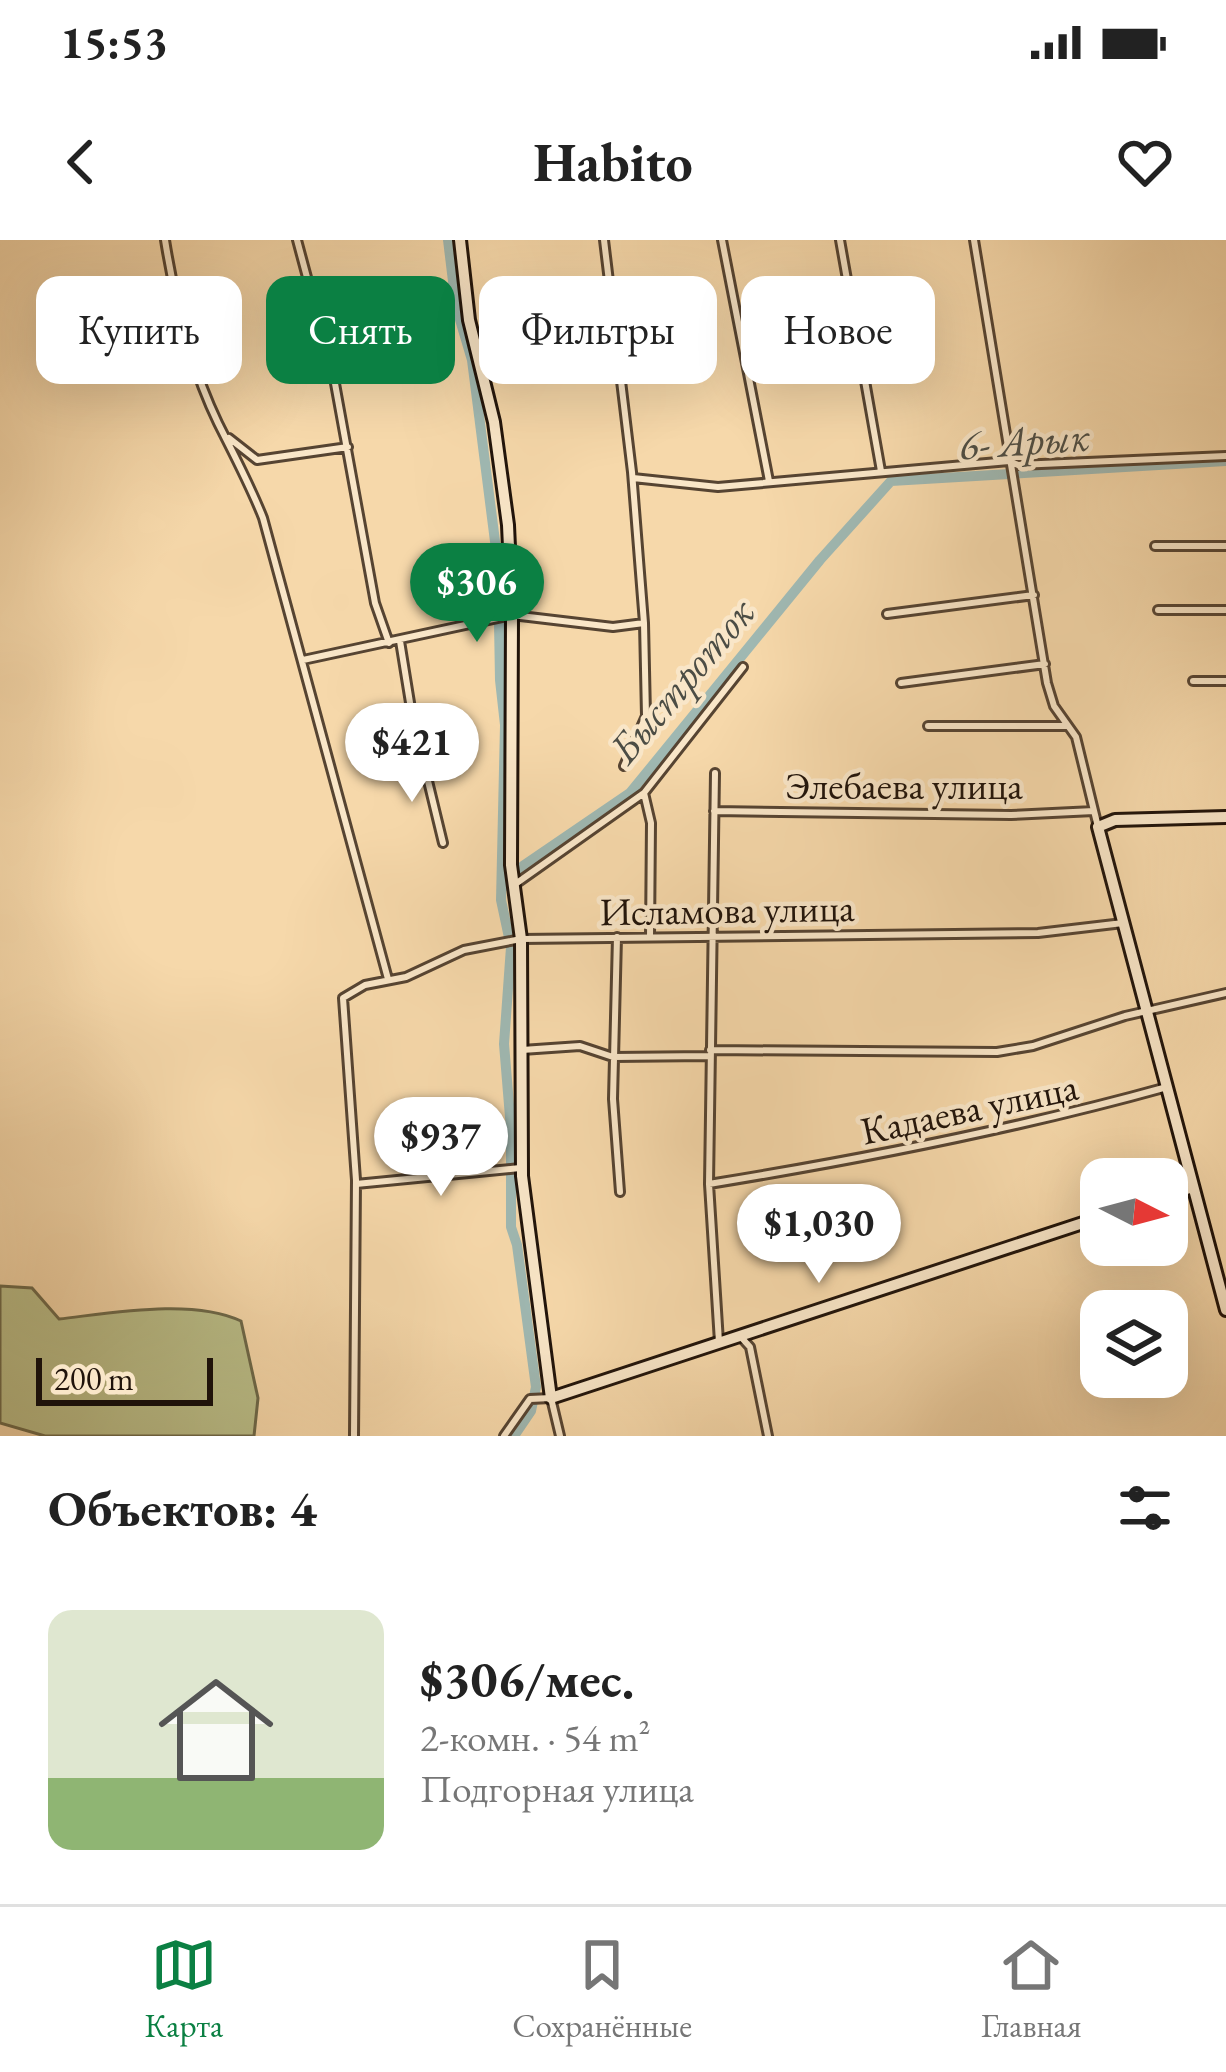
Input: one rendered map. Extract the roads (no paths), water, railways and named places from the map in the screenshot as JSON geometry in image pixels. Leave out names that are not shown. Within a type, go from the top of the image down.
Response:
[{"type":"street","points":[[165,240],[185,334],[263,518],[388,980]]},
{"type":"street","points":[[297,240],[334,378],[375,602],[389,643]]},
{"type":"street","points":[[460,240],[469,320],[494,422],[508,525],[514,885],[521,939],[521,1168],[560,1436]]},
{"type":"street","points":[[604,240],[633,478],[644,623],[646,716],[624,766]]},
{"type":"street","points":[[722,240],[769,481]]},
{"type":"street","points":[[840,240],[881,471]]},
{"type":"street","points":[[974,240],[1054,706],[1076,737],[1226,1310]]},
{"type":"street","points":[[225,435],[257,460],[348,447]]},
{"type":"street","points":[[633,478],[718,487],[1009,461],[1018,465],[1226,456]]},
{"type":"street","points":[[1155,546],[1226,546]]},
{"type":"street","points":[[887,614],[1034,595]]},
{"type":"street","points":[[1158,610],[1226,610]]},
{"type":"street","points":[[303,660],[512,616],[613,627],[644,623]]},
{"type":"street","points":[[400,641],[442,843]]},
{"type":"street","points":[[901,683],[1045,664]]},
{"type":"street","points":[[514,885],[644,793],[743,667]]},
{"type":"street","points":[[1193,681],[1226,681]]},
{"type":"street","points":[[928,726],[1066,726]]},
{"type":"street","points":[[716,773],[708,1053],[709,1184],[719,1342]]},
{"type":"street","points":[[644,793],[651,824],[650,937]]},
{"type":"street","name":"Элебаева улица","points":[[715,812],[1094,811]]},
{"type":"street","points":[[1098,827],[1115,820],[1226,817]]},
{"type":"street","name":"Исламова улица","points":[[356,1184],[343,998],[365,985],[406,977],[464,950],[521,939],[1038,933],[1123,923]]},
{"type":"street","points":[[617,937],[613,1057],[620,1192]]},
{"type":"street","points":[[520,1050],[580,1046],[613,1057],[997,1052],[1226,993]]},
{"type":"street","name":"Кадаева улица","points":[[709,1184],[935,1143],[1103,1107],[1167,1087]]},
{"type":"street","points":[[354,1436],[356,1184],[521,1168]]},
{"type":"street","points":[[1188,1189],[1193,1187]]},
{"type":"street","points":[[504,1436],[530,1399],[551,1398],[1080,1224]]},
{"type":"street","points":[[740,1336],[750,1347],[768,1436]]},
{"type":"waterway","points":[[448,240],[456,306],[472,360],[498,565],[505,725],[501,900],[511,947],[504,1044],[511,1129],[511,1227],[536,1387],[531,1411],[514,1436]]},
{"type":"waterway","name":"Быстроток","points":[[510,887],[523,866],[630,793],[820,560],[891,481],[1226,461]]},
{"type":"water label","name":"6- Арык","points":[[1024,440]]}]
